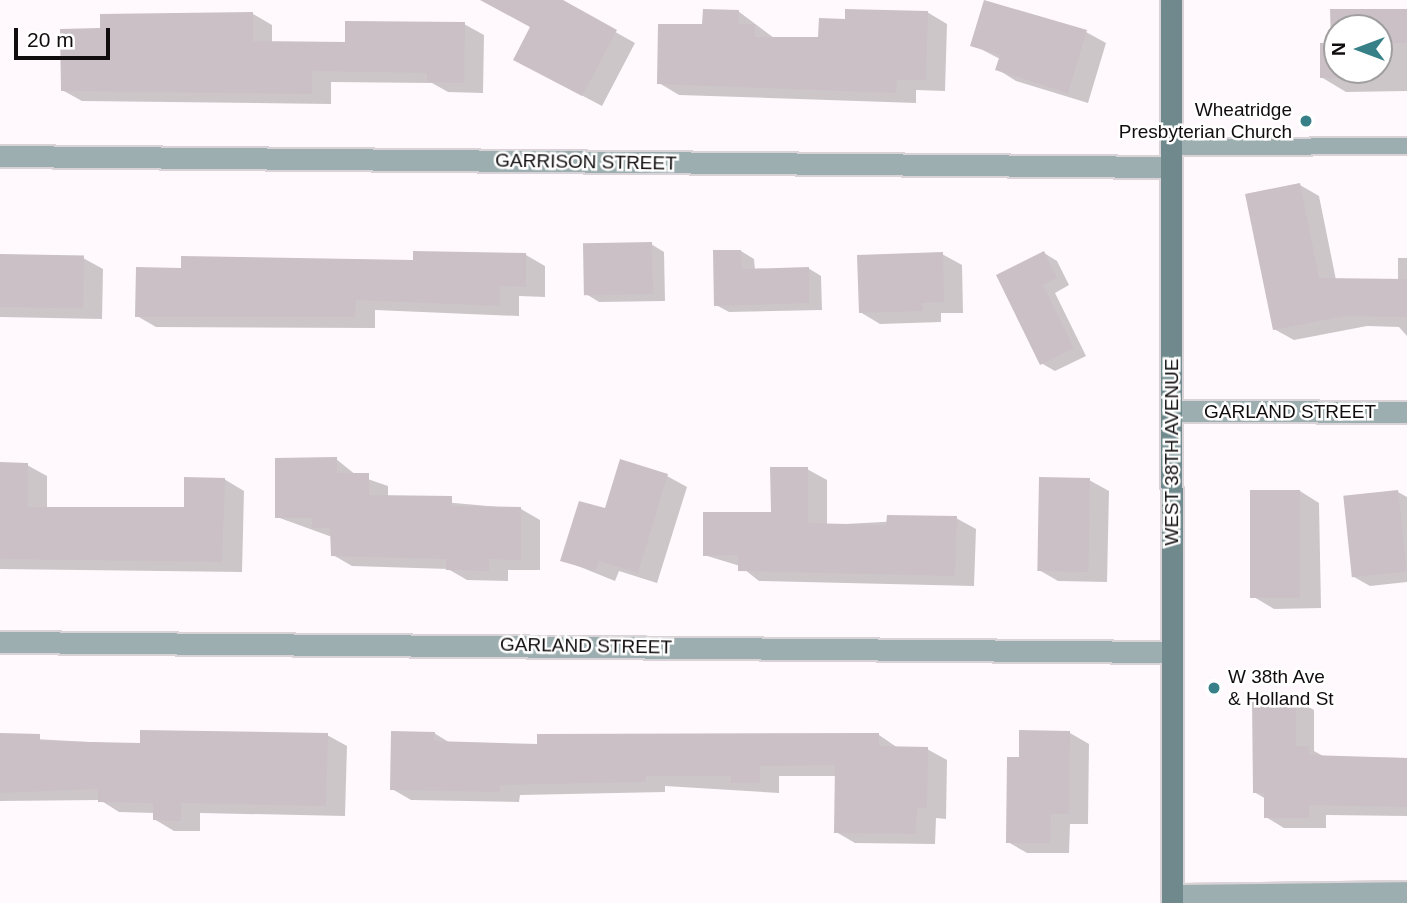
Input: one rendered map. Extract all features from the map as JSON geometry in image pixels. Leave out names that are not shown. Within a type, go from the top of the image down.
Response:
[{"type":"main road","name":"WEST 38TH AVENUE","points":[[1171,0],[1172,899]]},
{"type":"street","name":"GARRISON STREET","points":[[0,156],[1171,157]]},
{"type":"street","name":"GARLAND STREET","points":[[1172,411],[1407,412]]},
{"type":"street","name":"GARLAND STREET","points":[[0,642],[1171,652]]},
{"type":"street","points":[[1172,899],[1407,892]]},
{"type":"lane","points":[[1171,157],[1407,146]]},
{"type":"building","points":[[480,0],[563,0],[617,30],[582,96],[513,60],[530,27]]},
{"type":"building","points":[[984,0],[1087,30],[1068,93],[995,70],[1000,55],[970,46]]},
{"type":"building","points":[[703,9],[739,10],[738,24],[755,24],[755,37],[818,37],[819,18],[845,19],[845,9],[928,11],[926,80],[897,80],[896,93],[657,84],[658,24],[702,24]]},
{"type":"building","points":[[1330,9],[1407,9],[1407,43],[1393,43],[1393,14],[1330,14]]},
{"type":"building","points":[[253,12],[253,41],[345,42],[345,21],[465,22],[464,83],[427,82],[427,73],[312,71],[312,94],[61,91],[60,29],[100,28],[100,14]]},
{"type":"building","points":[[1320,43],[1323,43],[1323,78],[1320,78]]},
{"type":"building","points":[[1300,183],[1319,278],[1407,279],[1407,317],[1346,316],[1273,330],[1245,194]]},
{"type":"building","points":[[652,242],[653,294],[584,295],[583,243]]},
{"type":"building","points":[[713,250],[741,250],[742,269],[809,267],[809,303],[714,306]]},
{"type":"building","points":[[413,251],[526,253],[526,287],[500,286],[500,306],[356,300],[355,317],[135,317],[136,267],[181,268],[181,256],[413,260]]},
{"type":"building","points":[[1044,251],[1057,278],[1043,285],[1074,348],[1040,365],[996,275]]},
{"type":"building","points":[[943,252],[944,302],[922,303],[923,311],[859,313],[857,255]]},
{"type":"building","points":[[0,254],[84,255],[83,308],[0,307]]},
{"type":"building","points":[[337,457],[337,473],[369,473],[369,495],[452,496],[452,506],[521,507],[521,560],[489,559],[489,571],[446,570],[446,559],[331,556],[330,528],[312,528],[312,518],[275,518],[275,458]]},
{"type":"building","points":[[620,459],[668,474],[638,573],[599,561],[595,571],[560,561],[579,501],[605,508]]},
{"type":"building","points":[[0,462],[28,463],[28,507],[184,507],[184,477],[225,478],[222,562],[0,559]]},
{"type":"building","points":[[770,467],[808,467],[808,523],[886,525],[887,515],[957,516],[955,576],[738,571],[738,555],[703,556],[703,512],[771,512]]},
{"type":"building","points":[[1039,477],[1090,478],[1088,572],[1037,571]]},
{"type":"building","points":[[1250,490],[1300,490],[1300,598],[1250,598]]},
{"type":"building","points":[[1398,490],[1407,572],[1352,577],[1343,496]]},
{"type":"building","points":[[1252,698],[1296,698],[1296,746],[1309,746],[1309,755],[1407,758],[1407,807],[1309,805],[1309,818],[1264,818],[1264,793],[1253,793]]},
{"type":"building","points":[[140,730],[328,733],[326,806],[181,803],[181,821],[153,820],[153,803],[98,802],[98,789],[0,793],[0,733],[40,734],[40,741],[140,743]]},
{"type":"building","points":[[1019,730],[1070,731],[1069,814],[1051,814],[1050,843],[1006,843],[1007,757],[1019,757]]},
{"type":"building","points":[[391,731],[435,732],[434,741],[537,744],[537,734],[879,733],[879,746],[928,747],[927,808],[917,808],[916,834],[834,833],[835,765],[760,766],[760,783],[731,783],[731,776],[646,776],[646,782],[500,785],[500,792],[390,790]]},
{"type":"place","name":"Wheatridge Presbyterian Church","points":[[1306,121]]},
{"type":"place","name":"W 38th Ave & Holland St","points":[[1214,688]]}]
